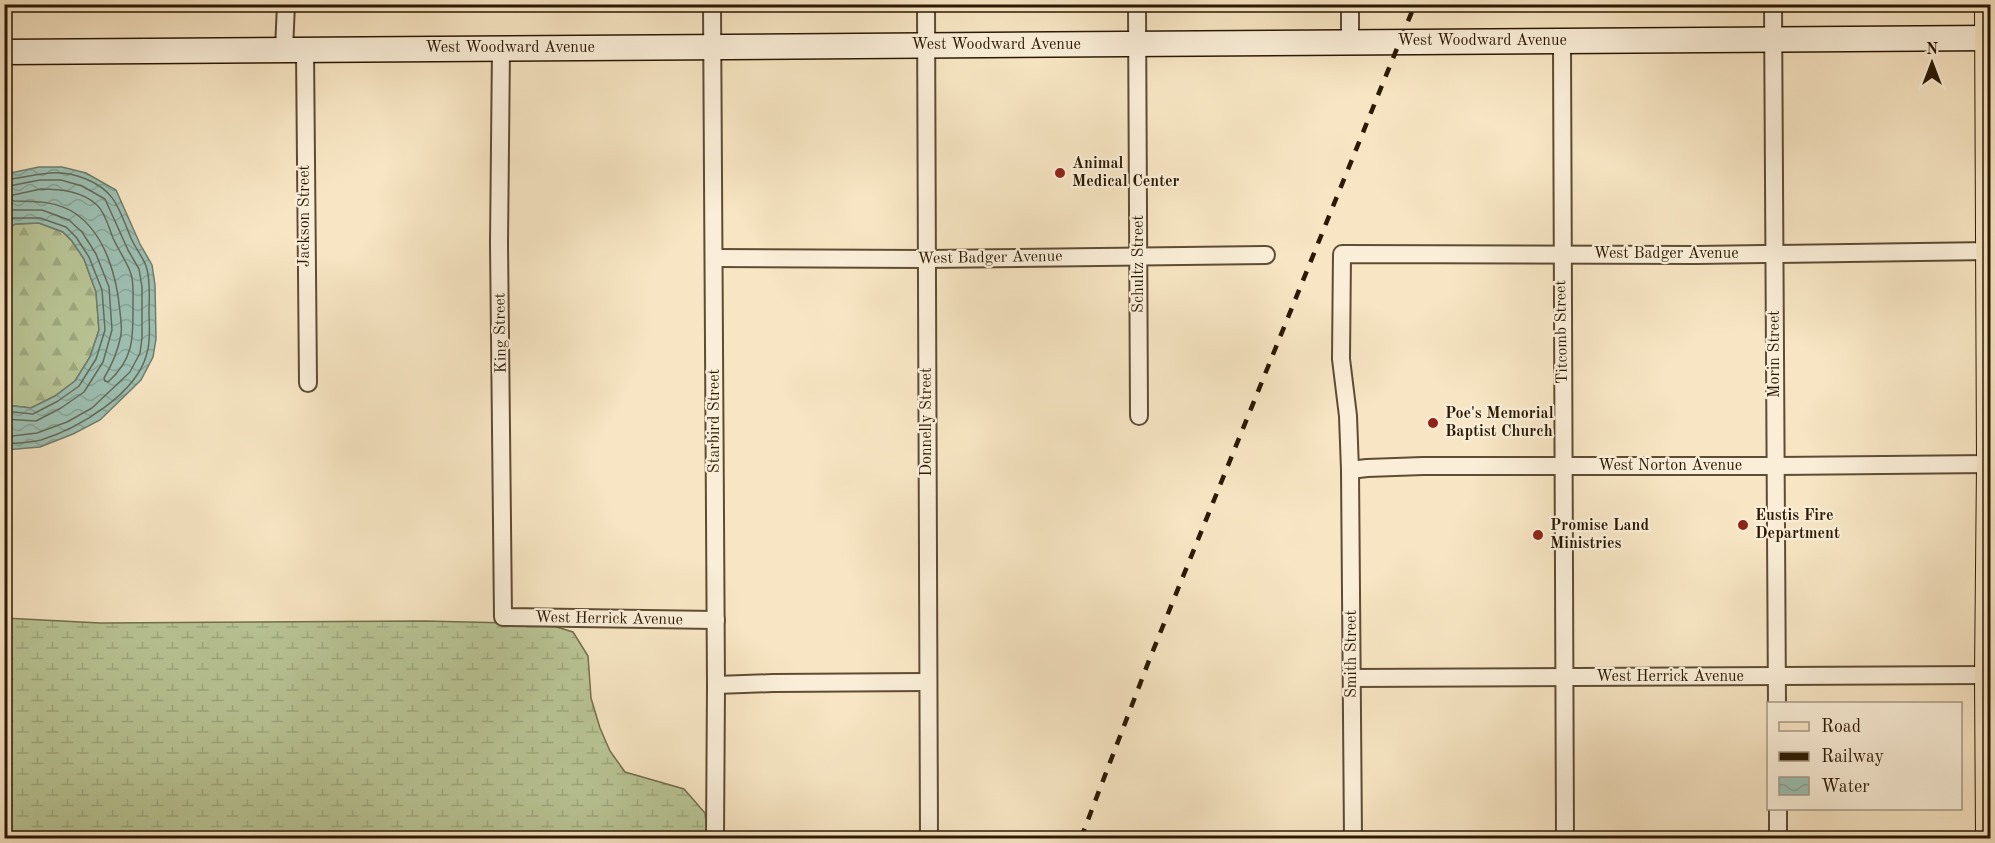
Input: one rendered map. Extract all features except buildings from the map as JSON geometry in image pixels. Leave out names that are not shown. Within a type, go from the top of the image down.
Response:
[{"type":"main road","points":[[1988,4],[1989,838]]},
{"type":"street","name":"Jackson Street","points":[[286,4],[295,50],[308,383]]},
{"type":"street","name":"Starbird Street","points":[[712,4],[715,838]]},
{"type":"street","name":"Donnelly Street","points":[[926,4],[929,838]]},
{"type":"street","name":"Schultz Street","points":[[1137,4],[1139,416]]},
{"type":"street","points":[[1350,4],[1350,43]]},
{"type":"street","name":"Morin Street","points":[[1773,4],[1777,702]]},
{"type":"street","name":"West Woodward Avenue","points":[[4,52],[1989,38]]},
{"type":"street","name":"Titcomb Street","points":[[1562,41],[1565,838]]},
{"type":"street","name":"King Street","points":[[501,48],[499,243],[503,617]]},
{"type":"street","name":"West Badger Avenue","points":[[1342,254],[1775,254],[1990,251]]},
{"type":"street","name":"Smith Street","points":[[1342,254],[1341,359],[1348,416],[1350,470],[1353,838]]},
{"type":"street","name":"West Badger Avenue","points":[[714,258],[926,259],[1266,255]]},
{"type":"street","name":"West Norton Avenue","points":[[1350,470],[1423,466],[1990,464]]},
{"type":"street","name":"West Herrick Avenue","points":[[503,617],[716,620]]},
{"type":"street","name":"West Herrick Avenue","points":[[1352,678],[1988,675]]},
{"type":"street","points":[[716,685],[927,682]]},
{"type":"street","points":[[1778,810],[1778,838]]},
{"type":"green space","points":[[39,223],[63,232],[84,259],[96,292],[99,330],[90,357],[75,381],[55,396],[31,408],[5,405],[5,231],[15,224]]},
{"type":"green space","points":[[4,618],[100,623],[425,621],[547,624],[573,632],[588,656],[591,698],[610,751],[625,772],[684,789],[705,813],[708,838],[5,838]]},
{"type":"water","points":[[39,167],[62,167],[86,173],[116,190],[152,265],[155,285],[156,339],[153,357],[141,380],[100,420],[40,447],[5,450],[5,405],[31,408],[55,396],[75,381],[90,357],[99,330],[96,292],[84,259],[72,241],[63,232],[39,223],[15,224],[5,231],[5,174]]},
{"type":"railway","points":[[1081,838],[1150,658],[1415,4]]},
{"type":"place","name":"Animal Medical Center","points":[[1060,173]]},
{"type":"place","name":"Poe's Memorial Baptist Church","points":[[1433,423]]},
{"type":"place","name":"Eustis Fire Department","points":[[1743,525]]},
{"type":"place","name":"Promise Land Ministries","points":[[1538,535]]}]
